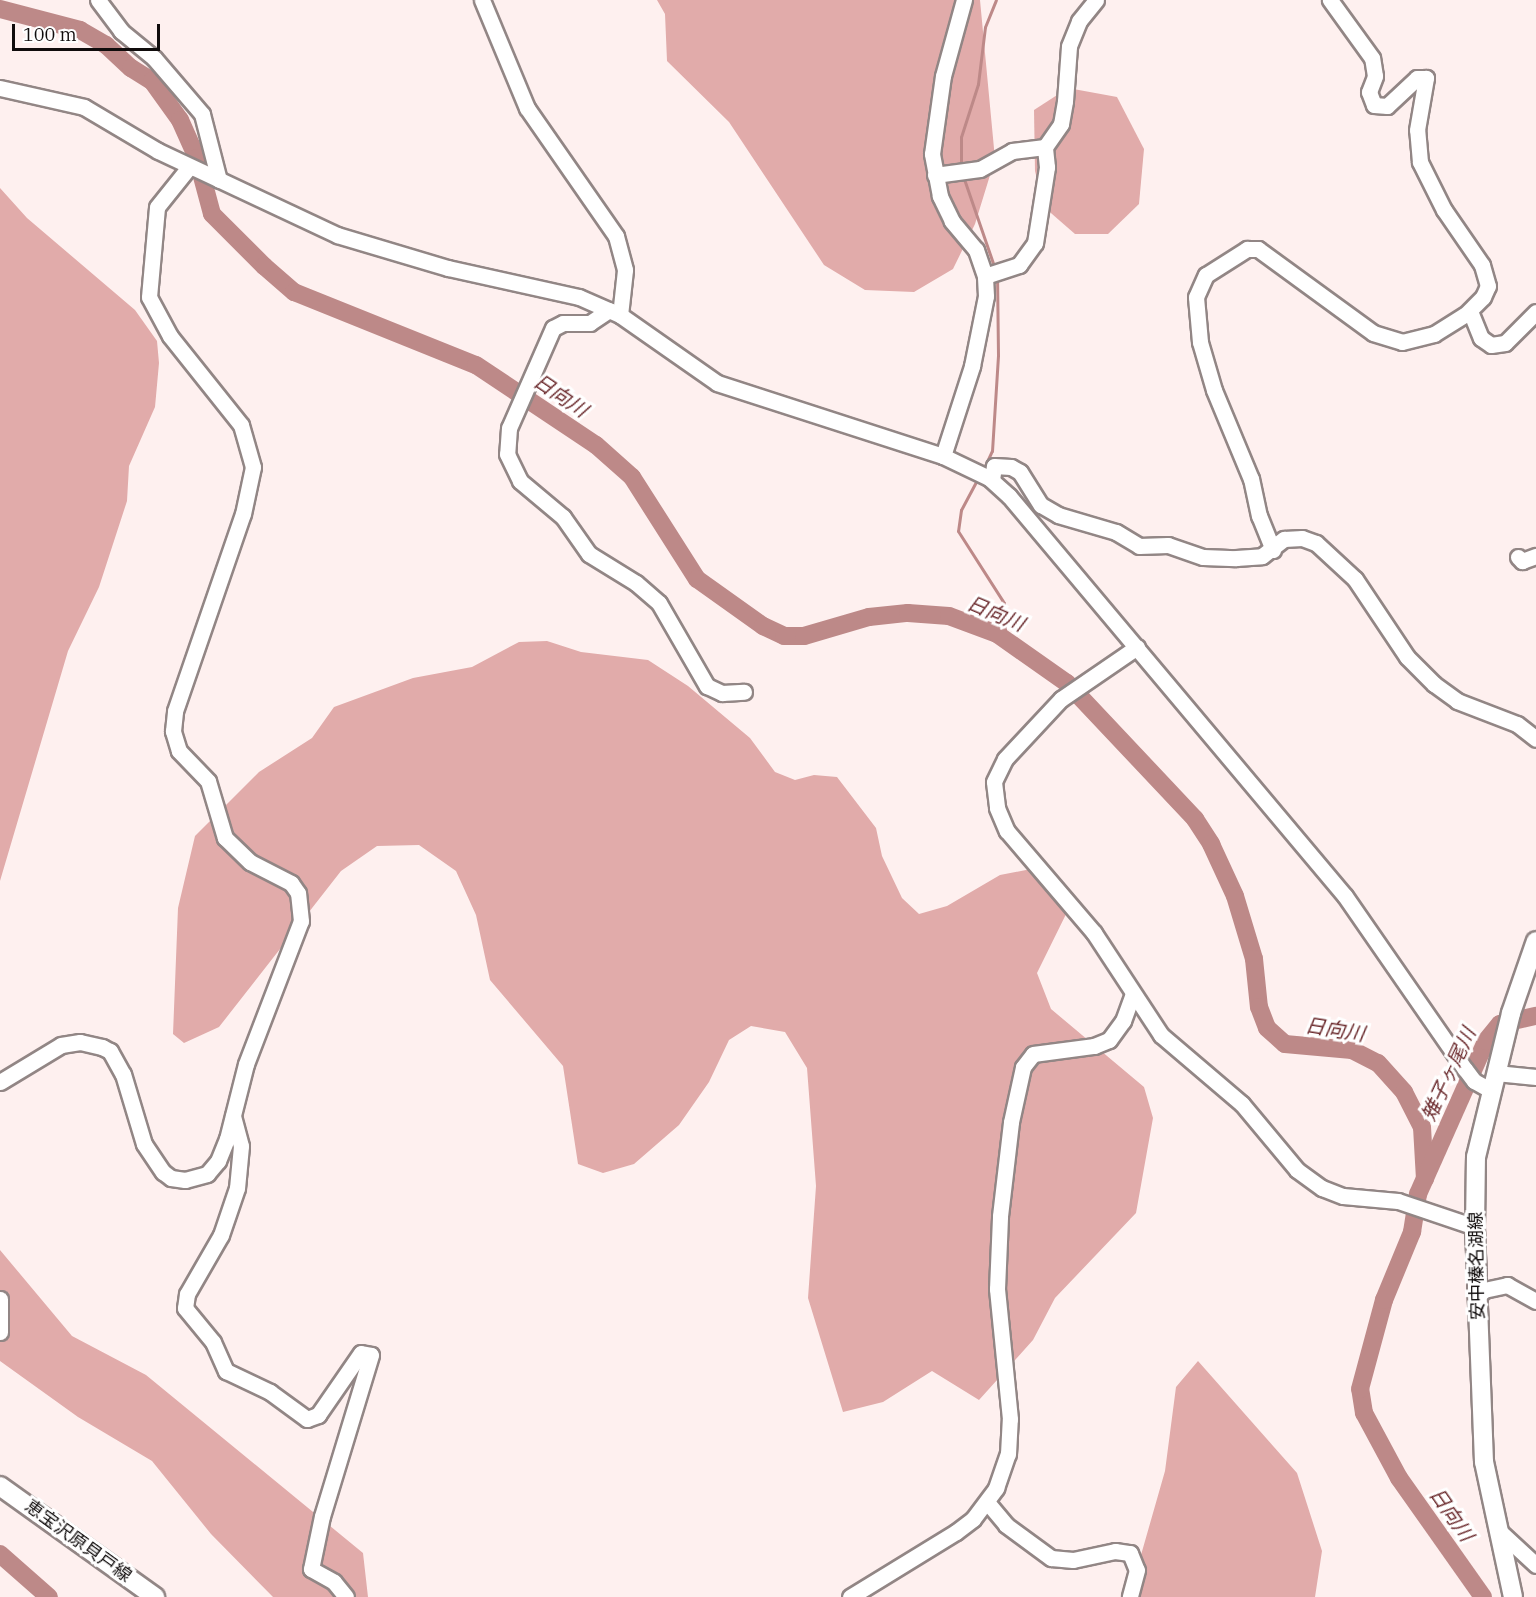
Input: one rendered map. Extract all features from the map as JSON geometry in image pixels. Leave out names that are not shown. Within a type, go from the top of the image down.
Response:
[{"type":"main road","name":"安中榛名湖線","points":[[1513,1597],[1484,1461],[1475,1227],[1476,1157],[1511,1013],[1536,941]]},
{"type":"main road","name":"恵宝沢原貝戸線","points":[[0,1486],[155,1597]]},
{"type":"street","points":[[98,0],[121,31],[154,58],[202,114],[215,178]]},
{"type":"street","points":[[482,0],[527,108],[616,236],[625,270],[614,313]]},
{"type":"street","points":[[943,456],[980,336],[985,276],[976,250],[945,209],[935,175],[932,154],[939,101],[964,0]]},
{"type":"street","points":[[985,276],[1019,265],[1035,243],[1047,167],[1045,147],[1061,124],[1072,33],[1096,0]]},
{"type":"street","points":[[1273,550],[1200,342],[1196,304],[1206,275],[1247,249],[1258,249],[1373,333],[1393,342],[1434,334],[1470,311],[1487,291],[1488,280],[1444,210],[1420,162],[1417,130],[1426,78],[1417,78],[1387,106],[1374,105],[1369,92],[1375,76],[1372,58],[1330,0]]},
{"type":"street","points":[[0,88],[84,107],[191,167],[337,235],[448,268],[569,294],[614,313],[717,383],[943,456],[986,477],[1137,647],[1345,896],[1470,1075],[1492,1091]]},
{"type":"street","points":[[935,175],[980,170],[1012,151],[1045,147]]},
{"type":"street","points":[[0,1082],[61,1045],[80,1042],[102,1047],[116,1060],[123,1074],[144,1144],[171,1178],[196,1179],[207,1174],[218,1161],[234,1116],[264,1011],[297,937],[301,907],[291,883],[250,862],[225,838],[208,781],[179,751],[173,731],[175,711],[243,514],[254,467],[241,425],[170,336],[149,297],[157,207],[191,167]]},
{"type":"street","points":[[1470,311],[1482,338],[1491,345],[1505,343],[1536,312]]},
{"type":"street","points":[[614,313],[590,323],[563,323],[554,328],[509,428],[507,454],[520,481],[563,517],[589,554],[636,583],[658,603],[701,681],[713,691],[744,692]]},
{"type":"street","points":[[986,477],[994,466],[1011,467],[1020,472],[1041,505],[1058,515],[1116,532],[1140,546],[1168,545],[1203,557],[1236,558],[1273,550],[1284,539],[1308,539],[1323,547],[1355,579],[1407,657],[1434,684],[1457,701],[1525,728],[1536,739]]},
{"type":"street","points":[[1518,557],[1522,561],[1536,556]]},
{"type":"street","points":[[1137,647],[1096,671],[1061,699],[1016,744],[998,770],[994,783],[996,808],[1016,845],[1070,902],[1169,1044],[1242,1104],[1297,1170],[1322,1188],[1343,1196],[1398,1201],[1426,1213],[1475,1227]]},
{"type":"street","points":[[850,1597],[956,1532],[987,1502],[1008,1454],[1010,1419],[999,1320],[998,1246],[1006,1160],[1023,1067],[1033,1054],[1088,1048],[1109,1040],[1123,1021],[1133,994]]},
{"type":"street","points":[[1496,1073],[1536,1077]]},
{"type":"street","points":[[234,1116],[241,1146],[237,1188],[221,1235],[187,1294],[185,1308],[213,1342],[226,1371],[270,1392],[307,1419],[318,1415],[361,1353],[371,1354],[322,1516],[311,1569],[334,1582],[346,1597]]},
{"type":"street","points":[[1477,1297],[1484,1290],[1507,1285],[1536,1301]]},
{"type":"street","points":[[0,1299],[0,1332]]},
{"type":"street","points":[[987,1502],[1006,1525],[1051,1558],[1073,1560],[1115,1551],[1130,1553],[1137,1570],[1130,1597]]},
{"type":"street","points":[[1497,1530],[1536,1565]]},
{"type":"shaded area","points":[[657,0],[980,0],[995,159],[975,224],[953,269],[914,292],[865,290],[824,265],[729,122],[667,61],[665,14]]},
{"type":"shaded area","points":[[1068,88],[1117,97],[1144,149],[1139,204],[1108,234],[1075,234],[1044,207],[1035,171],[1034,110]]},
{"type":"shaded area","points":[[0,188],[27,218],[135,310],[157,341],[159,363],[155,407],[129,466],[127,501],[99,587],[68,651],[0,881]]},
{"type":"shaded area","points":[[547,641],[581,652],[648,660],[688,686],[750,738],[775,772],[795,780],[814,775],[837,777],[876,828],[882,856],[902,898],[919,914],[947,906],[1000,875],[1031,869],[1073,900],[1037,973],[1051,1009],[1144,1087],[1153,1118],[1136,1213],[1055,1298],[1033,1340],[979,1400],[932,1371],[883,1402],[843,1412],[808,1298],[816,1186],[807,1068],[785,1032],[751,1026],[729,1040],[709,1082],[679,1125],[634,1164],[603,1173],[578,1164],[563,1066],[490,980],[476,915],[456,871],[419,845],[377,846],[341,871],[219,1027],[184,1043],[173,1034],[178,908],[195,836],[259,772],[312,738],[334,707],[413,678],[472,667],[519,642]]},
{"type":"shaded area","points":[[0,1250],[72,1336],[146,1375],[363,1553],[368,1597],[273,1597],[211,1534],[152,1461],[78,1417],[0,1361]]},
{"type":"shaded area","points":[[1198,1361],[1297,1473],[1322,1551],[1315,1597],[1129,1597],[1165,1471],[1176,1387]]},
{"type":"waterway","points":[[961,167],[961,137],[978,84],[985,27],[996,0]]},
{"type":"waterway","name":"日向川","points":[[0,9],[80,30],[106,45],[131,68],[152,81],[180,120],[197,158],[212,214],[264,266],[294,292],[476,365],[596,445],[632,477],[697,579],[763,626],[784,636],[804,636],[869,617],[908,613],[949,616],[997,634],[1067,683],[1195,819],[1211,844],[1235,896],[1254,959],[1259,1007],[1267,1028],[1285,1044],[1352,1050],[1378,1063],[1404,1092],[1422,1127],[1425,1179]]},
{"type":"waterway","points":[[963,176],[995,269]]},
{"type":"waterway","points":[[983,470],[992,451],[998,355],[997,278]]},
{"type":"waterway","points":[[978,478],[961,510],[958,531],[1004,603],[1005,638]]},
{"type":"waterway","name":"日向川","points":[[1483,1597],[1399,1478],[1364,1413],[1360,1389],[1384,1300],[1412,1232],[1418,1194],[1486,1041],[1500,1024],[1536,1016]]},
{"type":"waterway","points":[[0,1554],[49,1597]]},
{"type":"water label","name":"雉子ヶ尾川","points":[[1448,1074]]}]
